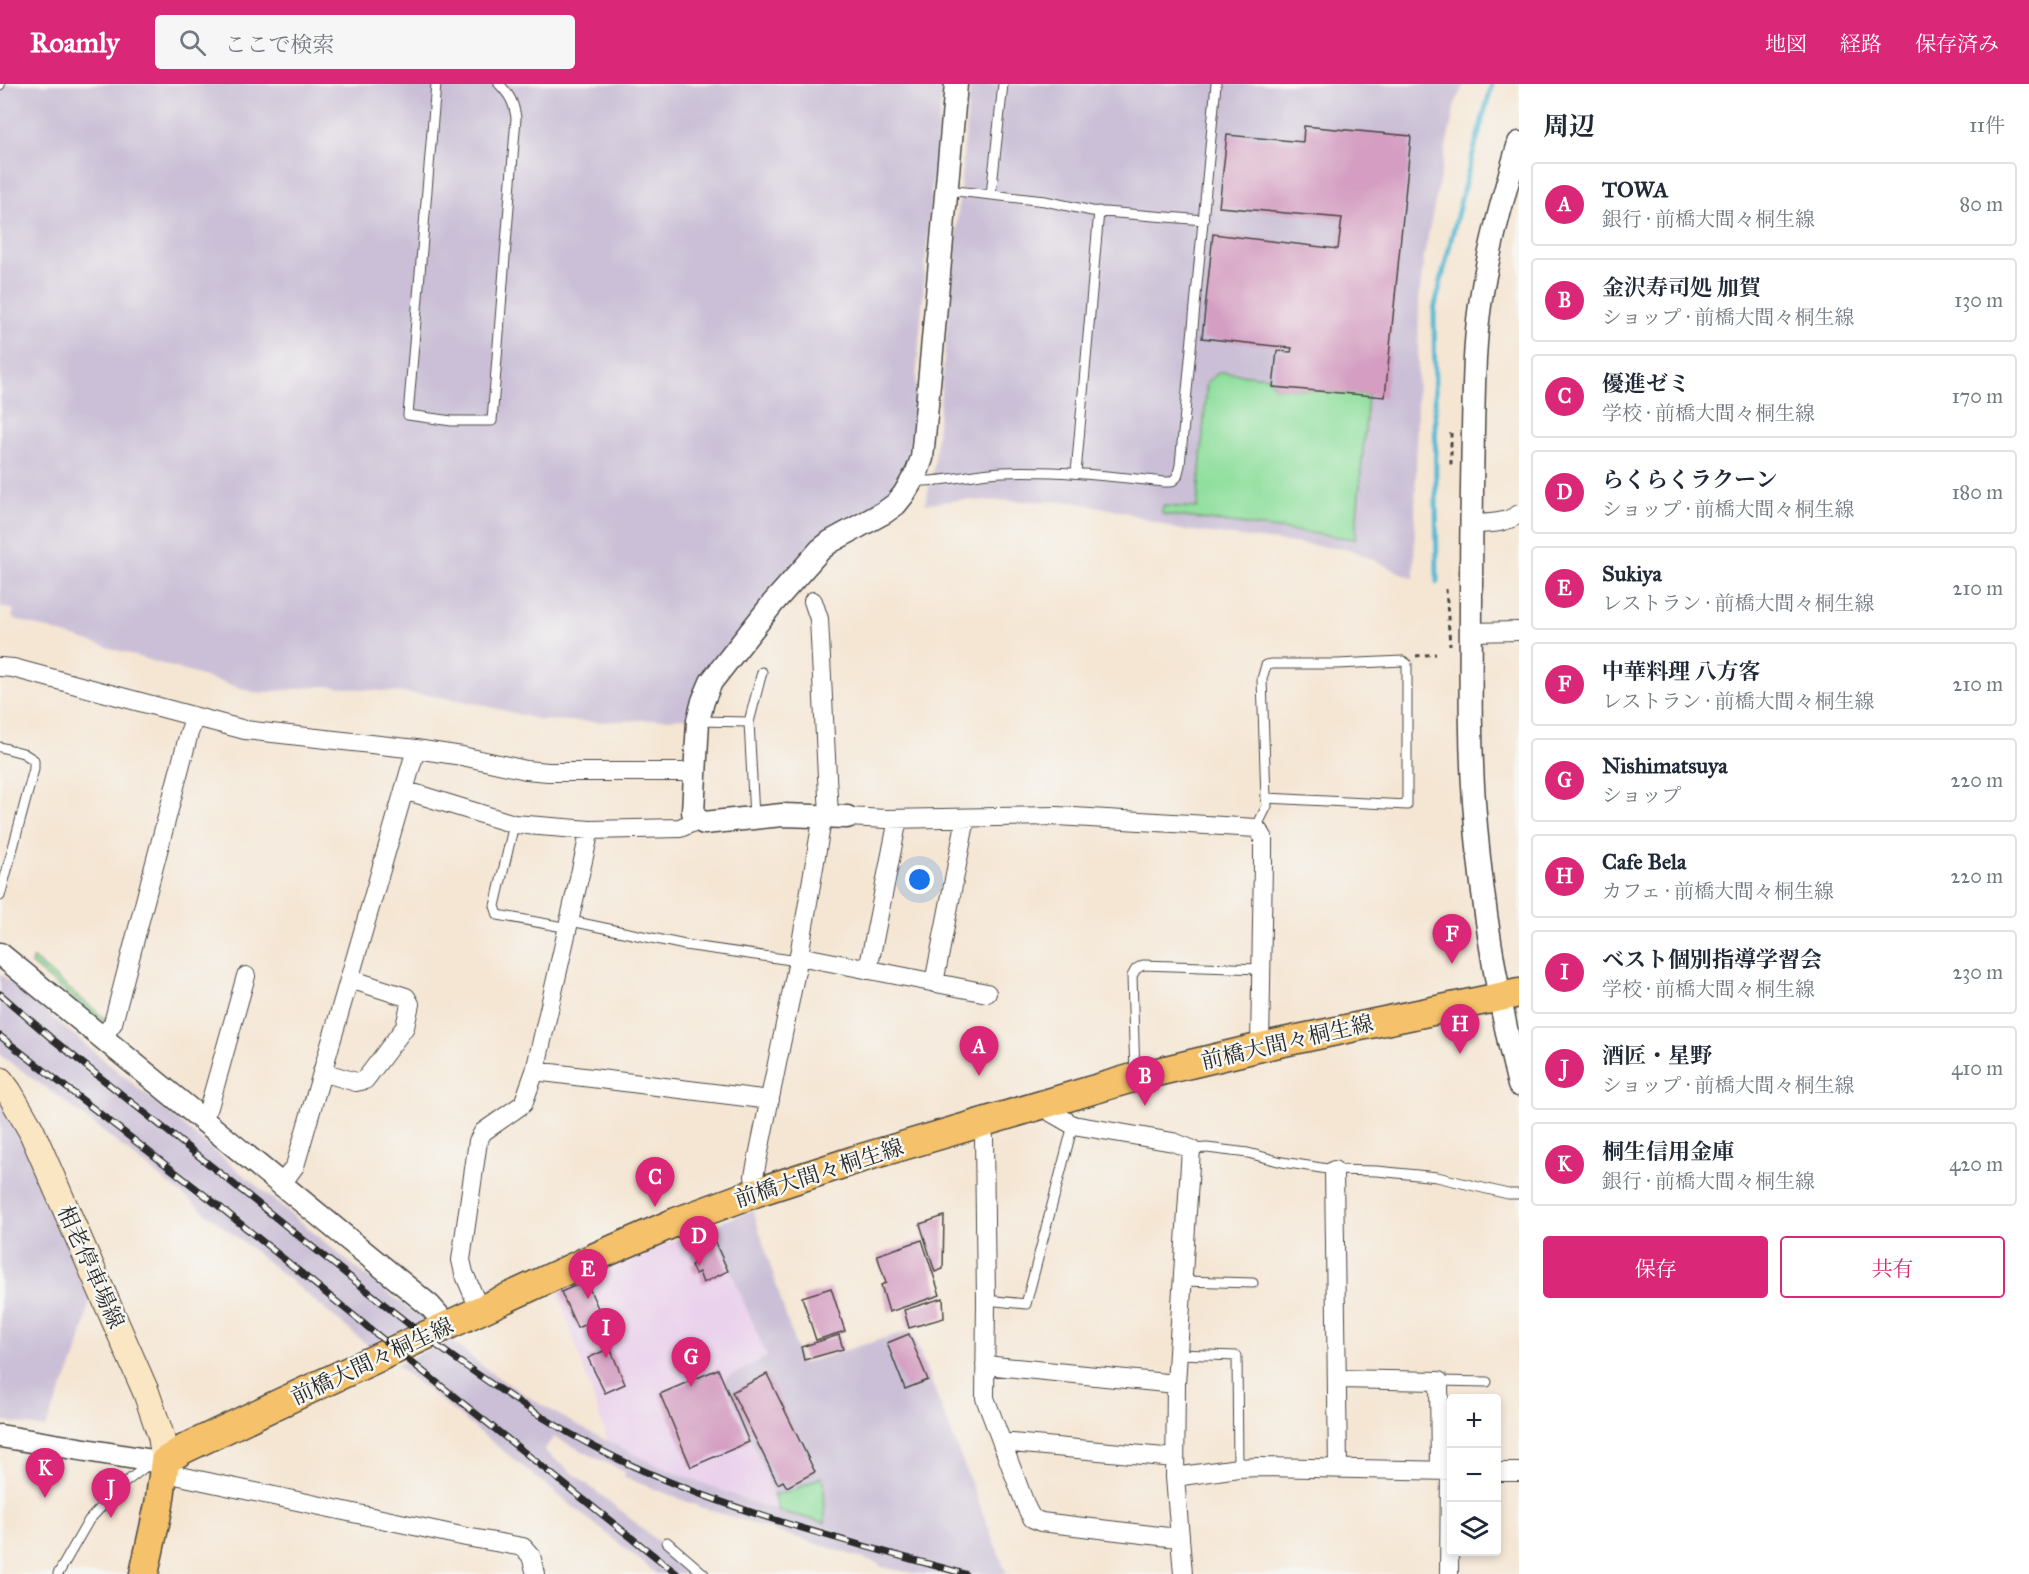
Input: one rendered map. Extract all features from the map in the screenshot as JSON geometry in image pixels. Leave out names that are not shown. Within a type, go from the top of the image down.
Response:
[{"type":"main road","name":"前橋大間々桐生線","points":[[159,1461],[629,1242],[757,1192],[980,1122],[1136,1077],[1260,1047],[1509,995]]},
{"type":"main road","name":"相老停車場線","points":[[0,1080],[31,1130],[147,1392],[160,1436],[159,1461]]},
{"type":"main road","points":[[144,1574],[159,1505],[159,1461]]},
{"type":"street","points":[[956,84],[922,458],[917,472],[904,494],[885,512],[830,542],[820,550],[773,603],[711,682],[698,721],[693,812],[704,823],[754,818],[832,816],[898,819],[1057,816],[1256,828],[1263,837],[1260,1047]]},
{"type":"street","points":[[1519,143],[1498,211],[1480,305],[1474,374],[1471,524],[1471,731],[1474,804],[1483,893],[1509,995],[1519,1085]]},
{"type":"street","points":[[1471,524],[1501,523],[1519,514]]},
{"type":"street","points":[[813,602],[819,618],[832,816]]},
{"type":"street","points":[[1471,632],[1519,631]]},
{"type":"street","points":[[0,667],[13,668],[245,730],[416,749],[526,770],[694,772]]},
{"type":"street","points":[[102,1038],[113,1023],[195,717]]},
{"type":"street","points":[[281,1185],[295,1166],[416,749]]},
{"type":"street","points":[[404,790],[514,824],[590,830],[680,828],[698,819]]},
{"type":"street","points":[[757,1192],[754,1176],[799,958],[821,826],[832,816]]},
{"type":"street","points":[[934,983],[966,818]]},
{"type":"street","points":[[868,970],[898,819]]},
{"type":"street","points":[[480,1311],[461,1260],[478,1141],[483,1131],[523,1104],[535,1071],[590,830]]},
{"type":"street","points":[[0,954],[430,1306],[445,1327]]},
{"type":"street","points":[[799,958],[987,993]]},
{"type":"street","points":[[201,1119],[209,1107],[246,976]]},
{"type":"street","points":[[322,1072],[356,1082],[365,1080],[405,1027],[410,1004],[406,997],[350,979]]},
{"type":"street","points":[[535,1071],[770,1100]]},
{"type":"street","points":[[1048,1102],[1052,1113],[1073,1125],[1173,1142],[1191,1149],[1176,1384],[1175,1477],[1183,1574]]},
{"type":"street","points":[[980,1122],[984,1138],[985,1398],[1027,1509],[1032,1518],[1041,1522],[1168,1537],[1180,1535]]},
{"type":"street","points":[[1334,1170],[1338,1468]]},
{"type":"street","points":[[985,1365],[1176,1384]]},
{"type":"street","points":[[1337,1379],[1439,1382],[1447,1461]]},
{"type":"street","points":[[0,1436],[159,1461],[180,1476],[524,1547],[531,1557],[536,1574]]},
{"type":"street","points":[[1002,1444],[1012,1443],[1175,1458]]},
{"type":"street","points":[[1175,1477],[1238,1468],[1447,1471]]},
{"type":"street","points":[[1501,1472],[1519,1472]]},
{"type":"street","points":[[1448,1502],[1449,1574]]},
{"type":"lane","points":[[436,84],[408,415],[452,422],[492,421],[516,118],[514,104],[499,84]]},
{"type":"lane","points":[[991,195],[1003,84]]},
{"type":"lane","points":[[912,480],[939,481],[986,473],[1031,471],[1164,482],[1172,482],[1177,477],[1180,465],[1216,84]]},
{"type":"lane","points":[[946,190],[1045,201],[1099,211],[1204,220]]},
{"type":"lane","points":[[1076,473],[1099,211]]},
{"type":"lane","points":[[1256,828],[1267,806],[1266,798],[1262,679],[1266,665],[1403,661],[1407,664],[1407,805],[1266,798]]},
{"type":"lane","points":[[754,818],[749,722],[762,672]]},
{"type":"lane","points":[[698,721],[749,722]]},
{"type":"lane","points":[[0,747],[23,753],[33,760],[34,769],[0,896]]},
{"type":"lane","points":[[514,824],[495,906],[498,915],[685,945],[799,958]]},
{"type":"lane","points":[[1136,1077],[1132,976],[1136,969],[1143,966],[1261,969]]},
{"type":"lane","points":[[986,1300],[1026,1304],[1073,1125]]},
{"type":"lane","points":[[1191,1149],[1207,1148],[1248,1153],[1282,1162],[1334,1170],[1377,1171],[1437,1177],[1508,1194],[1519,1194]]},
{"type":"lane","points":[[1184,1281],[1252,1283]]},
{"type":"lane","points":[[1178,1354],[1237,1356],[1238,1468]]},
{"type":"lane","points":[[1439,1382],[1487,1382]]},
{"type":"lane","points":[[58,1574],[89,1520],[122,1485],[159,1461]]},
{"type":"lane","points":[[667,1542],[704,1574]]},
{"type":"shaded area","points":[[0,84],[943,84],[932,184],[912,432],[904,467],[881,502],[819,536],[767,594],[689,718],[597,722],[540,720],[479,704],[428,695],[325,686],[257,693],[12,618],[14,610],[0,606]]},
{"type":"shaded area","points":[[970,84],[1464,84],[1455,104],[1424,256],[1419,299],[1414,579],[1352,550],[1176,529],[1125,512],[1074,502],[960,500],[925,504],[934,467]]},
{"type":"shaded area","points":[[0,974],[350,1263],[414,1313],[419,1313],[423,1319],[422,1323],[371,1348],[273,1266],[63,1100],[0,1055]]},
{"type":"shaded area","points":[[0,1100],[28,1150],[92,1293],[77,1355],[45,1428],[0,1420]]},
{"type":"shaded area","points":[[753,1210],[801,1364],[911,1330],[1006,1572],[1012,1574],[917,1574],[882,1567],[877,1563],[703,1508],[624,1477],[625,1472],[554,1437],[543,1450],[697,1574],[657,1574],[396,1365],[450,1340],[491,1373],[535,1401],[655,1465],[757,1504],[825,1523],[821,1477],[790,1492],[773,1495],[764,1469],[724,1379],[767,1357],[712,1226]]},
{"type":"shaded area","points":[[712,1226],[768,1357],[764,1469],[779,1511],[698,1483],[608,1442],[558,1291],[629,1258]]},
{"type":"green space","points":[[1220,372],[1268,377],[1274,387],[1368,395],[1355,539],[1162,514],[1163,506],[1197,508],[1207,382]]},
{"type":"green space","points":[[33,959],[106,1019],[101,1021],[31,964]]},
{"type":"green space","points":[[821,1477],[824,1483],[825,1523],[779,1511],[773,1495],[790,1492]]},
{"type":"building","points":[[1304,126],[1411,136],[1385,397],[1273,387],[1277,351],[1291,352],[1292,348],[1202,338],[1213,234],[1338,249],[1342,218],[1219,207],[1227,135],[1303,142]]},
{"type":"building","points":[[944,1216],[943,1269],[935,1272],[920,1224]]},
{"type":"building","points":[[709,1229],[728,1271],[703,1283],[699,1272],[695,1274],[691,1265],[695,1263],[685,1241]]},
{"type":"building","points":[[922,1240],[940,1295],[889,1312],[881,1285],[886,1283],[877,1255]]},
{"type":"building","points":[[586,1281],[602,1317],[577,1328],[561,1292]]},
{"type":"building","points":[[831,1288],[845,1331],[816,1340],[802,1297]]},
{"type":"building","points":[[943,1298],[944,1318],[909,1328],[904,1310]]},
{"type":"building","points":[[909,1334],[928,1380],[905,1389],[887,1343]]},
{"type":"building","points":[[839,1335],[843,1349],[804,1360],[801,1347]]},
{"type":"building","points":[[610,1348],[625,1384],[605,1393],[588,1358]]},
{"type":"building","points":[[718,1369],[749,1442],[691,1467],[660,1394]]},
{"type":"building","points":[[767,1374],[815,1472],[787,1487],[783,1481],[778,1484],[732,1392]]},
{"type":"waterway","points":[[1437,582],[1434,310],[1492,84]]},
{"type":"railway","points":[[0,994],[51,1038],[425,1337],[542,1417],[616,1458],[744,1510],[965,1574]]},
{"type":"railway","points":[[0,1036],[220,1207],[677,1574]]},
{"type":"place","name":"中華料理 八方客","points":[[1452,964]]},
{"type":"place","name":"Cafe Bela","points":[[1460,1054]]},
{"type":"place","name":"TOWA","points":[[979,1076]]},
{"type":"place","name":"金沢寿司処 加賀","points":[[1145,1106]]},
{"type":"place","name":"優進ゼミ","points":[[655,1207]]},
{"type":"place","name":"らくらくラクーン","points":[[699,1266]]},
{"type":"place","name":"Sukiya","points":[[588,1299]]},
{"type":"place","name":"ベスト個別指導学習会","points":[[606,1358]]},
{"type":"place","name":"Nishimatsuya","points":[[691,1387]]},
{"type":"place","name":"桐生信用金庫","points":[[45,1498]]},
{"type":"place","name":"酒匠・星野","points":[[111,1518]]}]
